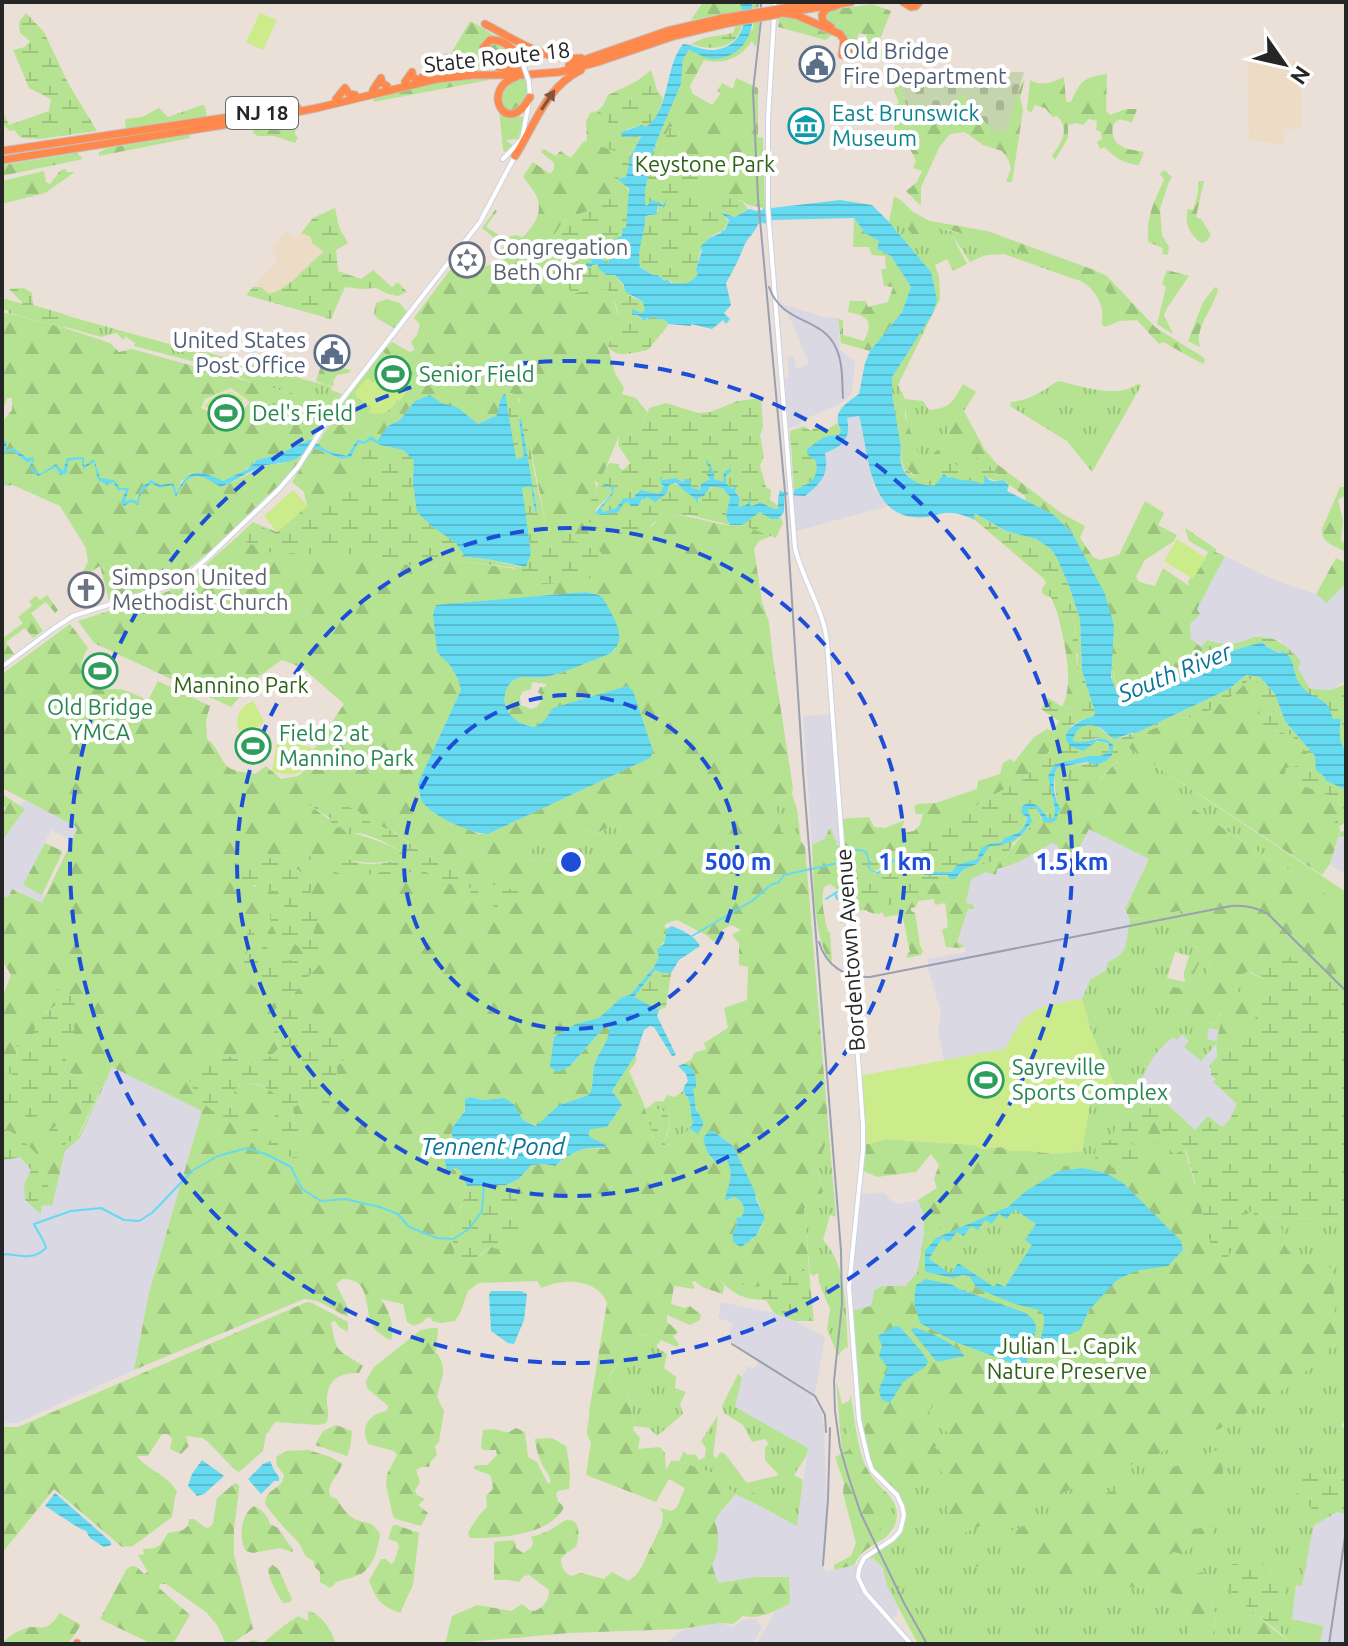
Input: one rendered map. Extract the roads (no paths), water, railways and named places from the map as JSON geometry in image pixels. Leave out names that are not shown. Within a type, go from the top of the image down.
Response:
[{"type":"highway","name":"State Route 18","points":[[2,160],[255,120],[437,79],[560,72],[667,31],[815,2]]},
{"type":"highway","name":"State Route 18","points":[[780,8],[851,2]]},
{"type":"highway","points":[[903,2],[911,7],[919,2]]},
{"type":"highway","points":[[780,8],[840,34],[844,40],[844,53],[848,40],[844,34],[825,24],[821,17],[824,10],[838,5]]},
{"type":"highway","points":[[485,24],[544,55],[595,60]]},
{"type":"highway","points":[[518,54],[497,40],[490,40],[483,48],[483,54],[490,63],[523,73]]},
{"type":"highway","points":[[418,78],[443,64],[447,58],[451,66],[459,71]]},
{"type":"highway","points":[[515,156],[554,90],[595,60]]},
{"type":"highway","name":"State Route 18","points":[[9,150],[336,99],[345,88],[355,95],[373,90],[381,78],[387,86],[405,82],[412,72],[412,76],[418,78],[459,71],[523,73]]},
{"type":"highway","points":[[523,73],[500,87],[500,107],[506,114],[516,114],[530,97]]},
{"type":"main road","name":"Bordentown Avenue","points":[[780,8],[772,46],[768,209],[794,542],[826,631],[844,868],[863,1125],[849,1287],[859,1420],[872,1470],[897,1495],[904,1515],[900,1531],[893,1539],[864,1558],[858,1577],[865,1592],[911,1644]]},
{"type":"main road","points":[[773,34],[779,42]]},
{"type":"main road","points":[[2,667],[67,619],[166,587],[192,572],[289,479],[342,399],[466,242],[498,189],[522,137],[530,97],[518,54]]},
{"type":"main road","points":[[503,159],[522,137]]},
{"type":"water","points":[[739,2],[751,2],[753,12],[750,32],[741,48],[714,59],[689,50],[683,59],[681,84],[654,148],[645,204],[647,206],[651,200],[663,206],[667,198],[664,208],[657,205],[657,214],[645,216],[640,267],[671,283],[693,280],[698,274],[700,247],[727,226],[729,220],[720,212],[735,217],[749,209],[757,211],[763,210],[763,207],[766,210],[840,200],[872,205],[931,272],[937,300],[933,313],[892,377],[901,464],[907,476],[934,486],[944,474],[948,478],[982,484],[984,475],[992,481],[1003,480],[1009,485],[1007,491],[1054,515],[1072,533],[1105,594],[1114,626],[1111,677],[1117,694],[1129,703],[1225,653],[1262,642],[1280,653],[1283,651],[1291,659],[1301,686],[1325,703],[1333,719],[1341,719],[1340,736],[1346,751],[1346,790],[1325,780],[1316,770],[1315,756],[1285,721],[1275,694],[1260,677],[1246,675],[1229,689],[1136,733],[1115,739],[1098,727],[1081,727],[1073,741],[1103,739],[1113,745],[1112,755],[1097,765],[1087,762],[1057,768],[1054,790],[1061,810],[1056,820],[1045,822],[1035,808],[1028,808],[1032,820],[1020,836],[1003,844],[990,846],[977,864],[964,869],[955,879],[950,879],[948,875],[925,875],[918,871],[905,875],[895,861],[878,874],[870,871],[868,866],[878,872],[894,859],[898,860],[906,873],[916,868],[929,872],[952,872],[957,865],[977,859],[981,848],[1002,842],[1022,829],[1027,818],[1021,812],[1023,805],[1035,805],[1048,818],[1054,818],[1048,776],[1055,764],[1100,756],[1109,752],[1110,747],[1097,741],[1083,751],[1072,747],[1067,741],[1066,736],[1072,726],[1094,716],[1095,712],[1082,671],[1080,619],[1069,586],[1051,549],[1036,539],[1006,531],[974,513],[975,520],[949,513],[927,517],[907,516],[893,509],[882,498],[875,484],[859,416],[847,418],[845,441],[825,453],[825,473],[816,486],[805,496],[784,495],[784,512],[778,519],[771,519],[760,512],[742,525],[730,525],[726,517],[730,496],[724,489],[710,487],[704,496],[698,498],[698,505],[675,483],[669,485],[667,493],[655,502],[647,497],[638,506],[631,506],[628,502],[618,512],[595,513],[612,493],[611,487],[603,483],[614,486],[613,494],[601,508],[603,512],[616,508],[624,498],[635,498],[641,490],[659,494],[664,486],[660,476],[663,480],[675,478],[684,482],[684,479],[689,479],[692,488],[700,490],[701,484],[710,479],[706,473],[712,473],[706,462],[708,459],[714,479],[723,482],[724,472],[731,468],[726,475],[726,483],[732,489],[734,484],[736,488],[740,499],[738,507],[746,505],[751,499],[750,506],[760,502],[778,509],[780,490],[794,492],[815,477],[816,461],[807,454],[807,449],[824,437],[839,435],[839,413],[859,394],[870,351],[902,312],[911,287],[891,256],[877,249],[879,241],[865,233],[854,218],[774,220],[758,224],[726,283],[731,305],[724,313],[730,319],[726,324],[723,320],[712,329],[691,324],[669,324],[652,316],[645,321],[632,315],[632,309],[641,313],[645,311],[643,302],[625,291],[615,275],[606,275],[598,264],[591,268],[586,266],[586,262],[592,263],[596,254],[606,263],[610,260],[616,249],[603,247],[606,240],[612,244],[621,237],[621,228],[626,228],[629,188],[617,179],[626,177],[631,156],[641,136],[625,137],[621,135],[622,132],[642,125],[646,127],[654,120],[683,44],[715,50],[724,48],[736,39],[743,26]]},
{"type":"water","points":[[505,393],[516,459],[524,457],[521,418],[537,511],[531,486],[522,488],[531,553],[526,567],[465,557],[456,543],[417,512],[414,460],[403,450],[370,440],[365,444],[358,443],[351,457],[342,459],[315,448],[311,451],[307,449],[294,460],[262,466],[221,487],[195,476],[185,482],[176,497],[172,485],[160,488],[151,483],[141,493],[138,505],[131,502],[124,506],[121,502],[126,490],[118,490],[113,482],[107,485],[98,480],[94,462],[83,469],[82,459],[68,461],[67,473],[60,475],[56,467],[38,476],[30,469],[32,460],[28,463],[13,451],[4,453],[2,439],[7,442],[5,451],[14,448],[27,458],[34,457],[32,468],[40,474],[56,464],[63,471],[67,458],[84,457],[84,466],[94,459],[100,478],[114,480],[120,488],[129,488],[125,502],[131,499],[137,502],[141,488],[151,480],[160,485],[173,483],[177,493],[190,475],[202,473],[223,481],[248,469],[257,460],[311,439],[328,450],[347,456],[358,439],[364,442],[371,436],[377,441],[415,401],[430,395],[441,403],[457,407],[478,424],[494,416],[496,418]]},
{"type":"water","points":[[585,592],[603,598],[611,612],[619,634],[615,648],[609,654],[560,673],[514,680],[506,692],[506,707],[518,721],[535,727],[545,720],[553,708],[627,686],[633,691],[653,751],[650,758],[488,834],[465,828],[432,811],[421,799],[418,783],[461,690],[450,665],[437,652],[433,614],[436,605]]},
{"type":"water","name":"Tennent Pond","points":[[671,926],[687,933],[700,946],[679,960],[671,973],[655,970],[634,997],[659,1010],[657,1016],[676,1055],[672,1056],[654,1027],[644,1030],[636,1054],[612,1091],[622,1105],[607,1127],[591,1129],[588,1134],[607,1148],[579,1151],[555,1166],[531,1165],[519,1179],[506,1185],[467,1186],[460,1170],[455,1168],[449,1171],[443,1156],[452,1141],[452,1128],[465,1111],[465,1099],[504,1098],[513,1104],[523,1120],[536,1126],[559,1105],[589,1095],[595,1063],[607,1040],[609,1027],[605,1026],[570,1066],[558,1072],[550,1067],[554,1037],[576,1024],[599,1018],[622,997],[630,995],[654,967],[659,957],[657,949],[664,944],[667,929]]},
{"type":"water","points":[[678,1066],[690,1066],[695,1076],[696,1109],[703,1121],[698,1134],[689,1128],[693,1124],[690,1104],[683,1090],[688,1081]]},
{"type":"water","points":[[709,1131],[733,1146],[765,1218],[756,1236],[741,1247],[733,1242],[733,1231],[737,1225],[736,1218],[743,1214],[743,1206],[734,1197],[725,1201],[730,1180],[729,1165],[726,1159],[717,1164],[707,1152],[703,1138]]},
{"type":"water","points":[[1083,1168],[1105,1173],[1123,1183],[1181,1241],[1183,1250],[1168,1266],[1135,1271],[1117,1280],[1089,1310],[1080,1330],[1063,1336],[1048,1352],[1043,1353],[1039,1348],[1044,1316],[1039,1310],[981,1290],[969,1276],[953,1278],[927,1272],[925,1251],[936,1238],[1008,1207],[1026,1191],[1059,1171]],"holes":[[[1014,1209],[1036,1224],[1025,1240],[1032,1245],[1005,1287],[997,1283],[994,1287],[958,1263],[951,1274],[929,1259],[942,1238],[949,1242],[957,1232],[964,1236],[971,1226],[978,1230],[985,1220],[992,1224],[999,1214],[1007,1219]]]},
{"type":"water","points":[[926,1279],[953,1285],[1026,1313],[1033,1320],[1036,1330],[1026,1365],[1022,1367],[953,1341],[920,1323],[914,1302],[916,1285]]},
{"type":"water","points":[[491,1291],[521,1291],[527,1294],[524,1320],[514,1344],[491,1331]]},
{"type":"water","points":[[895,1326],[900,1327],[928,1361],[926,1366],[903,1382],[890,1403],[881,1399],[879,1389],[888,1368],[879,1356],[882,1346],[878,1336]]},
{"type":"water","points":[[913,1328],[941,1338],[965,1357],[936,1361],[911,1330]]},
{"type":"water","points":[[202,1460],[224,1476],[204,1494],[197,1496],[188,1486]]},
{"type":"water","points":[[270,1461],[279,1481],[274,1481],[261,1494],[248,1479]]},
{"type":"water","points":[[55,1493],[111,1545],[104,1547],[90,1538],[86,1531],[45,1506]]},
{"type":"waterway","points":[[692,936],[752,901],[772,884],[778,883],[784,875],[847,861],[852,850],[866,853],[869,868]]},
{"type":"waterway","points":[[826,899],[837,892]]},
{"type":"waterway","points":[[835,893],[837,899]]},
{"type":"waterway","points":[[2,1256],[27,1256],[41,1252],[46,1248],[34,1224],[71,1211],[101,1208],[124,1220],[139,1221],[152,1213],[193,1170],[218,1156],[247,1148],[291,1167],[302,1189],[321,1201],[345,1199],[380,1207],[398,1214],[409,1227],[437,1238],[453,1239],[469,1229],[482,1211],[484,1185]]},
{"type":"railway","points":[[761,2],[753,91],[758,198],[785,492],[803,772],[841,1251],[842,1304],[834,1381],[835,1411],[840,1447],[861,1514],[927,1644]]},
{"type":"railway","points":[[769,287],[783,308],[830,338],[840,359],[843,398]]},
{"type":"railway","points":[[819,942],[826,958],[838,969],[852,975],[870,977],[1231,906],[1246,906],[1268,914],[1346,991]]},
{"type":"railway","points":[[732,1344],[815,1396],[825,1415],[826,1432]]},
{"type":"railway","points":[[823,1565],[830,1428]]},
{"type":"railway","points":[[1329,1644],[1346,1530]]},
{"type":"place","name":"Old Bridge Fire Department","points":[[817,64]]},
{"type":"place","name":"East Brunswick Museum","points":[[806,126]]},
{"type":"place","name":"Congregation Beth Ohr","points":[[467,260]]},
{"type":"place","name":"United States Post Office","points":[[332,353]]},
{"type":"place","name":"Senior Field","points":[[393,374]]},
{"type":"place","name":"Del's Field","points":[[226,413]]},
{"type":"place","name":"Simpson United Methodist Church","points":[[86,590]]},
{"type":"place","name":"Old Bridge YMCA","points":[[100,671]]},
{"type":"place","name":"Field 2 at Mannino Park","points":[[253,746]]},
{"type":"place","name":"Sayreville Sports Complex","points":[[986,1080]]},
{"type":"park label","name":"Keystone Park","points":[[705,164]]},
{"type":"park label","name":"Mannino Park","points":[[241,685]]},
{"type":"park label","name":"Julian L. Capik Nature Preserve","points":[[1067,1358]]},
{"type":"water label","name":"South River","points":[[1175,673]]}]
